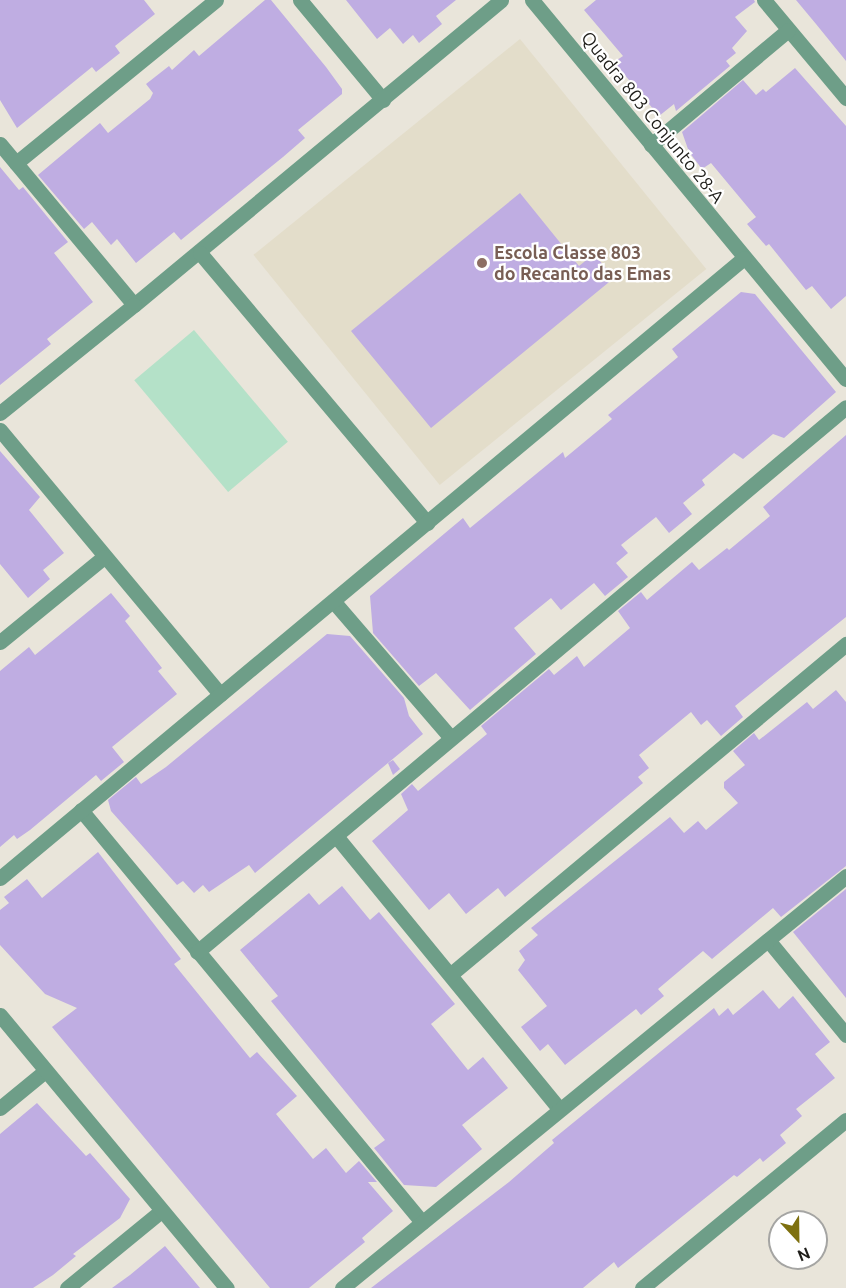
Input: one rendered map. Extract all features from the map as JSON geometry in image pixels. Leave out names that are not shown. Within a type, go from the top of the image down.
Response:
[{"type":"street","points":[[16,163],[216,0]]},
{"type":"street","points":[[300,0],[383,100]]},
{"type":"street","points":[[0,413],[200,253],[501,0]]},
{"type":"street","name":"Quadra 803 Conjunto 28-A","points":[[532,0],[846,379]]},
{"type":"street","points":[[764,0],[846,98]]},
{"type":"street","points":[[651,145],[788,30]]},
{"type":"street","points":[[0,144],[134,305]]},
{"type":"street","points":[[200,253],[427,523]]},
{"type":"street","points":[[0,878],[744,258]]},
{"type":"street","points":[[197,952],[846,407]]},
{"type":"street","points":[[0,430],[220,694]]},
{"type":"street","points":[[0,642],[104,557]]},
{"type":"street","points":[[334,602],[451,738]]},
{"type":"street","points":[[451,974],[846,644]]},
{"type":"street","points":[[81,810],[422,1222]]},
{"type":"street","points":[[336,836],[559,1108]]},
{"type":"street","points":[[342,1288],[559,1108],[846,876]]},
{"type":"street","points":[[768,940],[846,1035]]},
{"type":"street","points":[[0,1014],[227,1288]]},
{"type":"street","points":[[0,1108],[45,1071]]},
{"type":"street","points":[[642,1288],[846,1120]]},
{"type":"street","points":[[67,1288],[161,1211]]},
{"type":"shaded area","name":"Escola Classe 803 do Recanto das Emas","points":[[520,39],[706,269],[440,485],[253,255]]},
{"type":"green space","points":[[194,330],[288,442],[228,492],[134,380]]},
{"type":"building","points":[[0,0],[144,0],[155,14],[115,46],[120,53],[96,72],[92,67],[17,128],[0,100]]},
{"type":"building","points":[[265,0],[271,0],[326,67],[342,89],[342,94],[298,130],[305,138],[283,157],[181,240],[174,232],[136,263],[117,239],[111,245],[92,222],[84,229],[38,175],[100,123],[108,133],[150,99],[153,93],[146,84],[169,66],[172,70],[194,50],[199,56]]},
{"type":"building","points":[[346,0],[456,0],[436,16],[442,24],[419,43],[413,35],[403,44],[390,28],[377,39]]},
{"type":"building","points":[[596,0],[754,0],[755,2],[735,17],[747,31],[732,48],[736,53],[726,61],[730,66],[676,111],[674,104],[659,116],[614,62],[623,56],[584,10]]},
{"type":"building","points":[[796,0],[846,0],[846,61],[816,24]]},
{"type":"building","points":[[795,68],[846,126],[846,296],[831,309],[812,286],[806,290],[769,244],[766,246],[747,224],[756,217],[711,163],[702,169],[689,152],[682,132],[743,80],[756,95],[763,89],[766,92]]},
{"type":"building","points":[[0,167],[19,190],[23,187],[68,242],[54,253],[93,302],[47,339],[51,344],[0,385]]},
{"type":"building","points":[[520,193],[579,266],[594,254],[614,278],[431,428],[351,331]]},
{"type":"building","points":[[741,292],[755,294],[836,392],[784,438],[773,434],[743,459],[734,453],[702,480],[705,485],[683,503],[692,514],[669,533],[656,517],[621,545],[628,553],[616,563],[628,577],[605,596],[594,583],[561,610],[551,598],[514,628],[536,654],[470,710],[436,673],[419,686],[373,633],[370,596],[463,518],[470,528],[563,452],[565,458],[612,419],[608,415],[678,357],[672,349]]},
{"type":"building","points":[[846,435],[846,617],[735,706],[743,717],[721,736],[707,720],[701,725],[691,712],[639,755],[649,768],[638,777],[643,783],[505,897],[498,888],[466,914],[449,893],[429,910],[372,841],[408,810],[401,794],[412,784],[418,791],[487,734],[481,726],[549,669],[554,675],[577,656],[584,667],[630,628],[618,611],[641,592],[647,600],[692,562],[699,570],[727,548],[729,550],[770,516],[763,507]]},
{"type":"building","points":[[0,451],[40,497],[29,510],[64,553],[43,570],[50,579],[28,598],[0,564]]},
{"type":"building","points":[[111,593],[130,616],[125,621],[162,668],[158,671],[177,694],[112,747],[124,762],[101,781],[96,775],[30,830],[17,839],[14,835],[0,847],[0,671],[29,647],[35,655]]},
{"type":"building","points":[[327,634],[350,636],[404,698],[409,716],[423,734],[255,873],[249,865],[209,892],[203,885],[194,893],[183,881],[177,885],[111,811],[108,800],[136,777],[141,784],[166,767]]},
{"type":"building","points":[[836,690],[846,702],[846,866],[781,917],[773,908],[712,959],[703,951],[658,989],[664,996],[641,1015],[636,1009],[565,1065],[548,1044],[540,1051],[521,1027],[547,1006],[518,970],[525,960],[519,951],[538,935],[531,928],[670,817],[684,833],[698,821],[706,830],[738,803],[724,788],[724,782],[745,765],[733,751],[754,733],[759,740],[807,702],[813,709]]},
{"type":"building","points":[[393,760],[400,769],[393,775],[388,763]]},
{"type":"building","points":[[98,852],[181,959],[174,964],[250,1058],[257,1052],[297,1096],[276,1114],[313,1159],[326,1148],[346,1173],[359,1161],[377,1182],[368,1182],[393,1211],[362,1238],[365,1242],[309,1288],[270,1288],[52,1027],[77,1008],[45,994],[0,945],[0,910],[9,903],[4,897],[27,879],[42,898]]},
{"type":"building","points":[[342,886],[370,920],[379,912],[455,1004],[431,1024],[468,1070],[483,1057],[508,1088],[462,1125],[482,1149],[436,1187],[404,1185],[374,1148],[385,1140],[271,1001],[278,996],[240,950],[309,893],[319,905]]},
{"type":"building","points":[[846,889],[846,998],[793,932]]},
{"type":"building","points":[[763,990],[779,1009],[793,996],[830,1042],[815,1054],[835,1078],[796,1109],[802,1116],[780,1135],[786,1143],[763,1162],[760,1158],[737,1177],[734,1175],[618,1268],[614,1262],[583,1288],[371,1288],[509,1182],[554,1143],[552,1140],[714,1008],[719,1016],[728,1008],[733,1015]]},
{"type":"building","points":[[37,1103],[86,1156],[90,1153],[130,1199],[120,1218],[73,1254],[76,1256],[53,1275],[33,1288],[0,1288],[0,1134]]},
{"type":"building","points":[[165,1246],[200,1288],[112,1288],[130,1275]]},
{"type":"place","name":"Escola Classe 803 do Recanto das Emas","points":[[482,263]]}]
